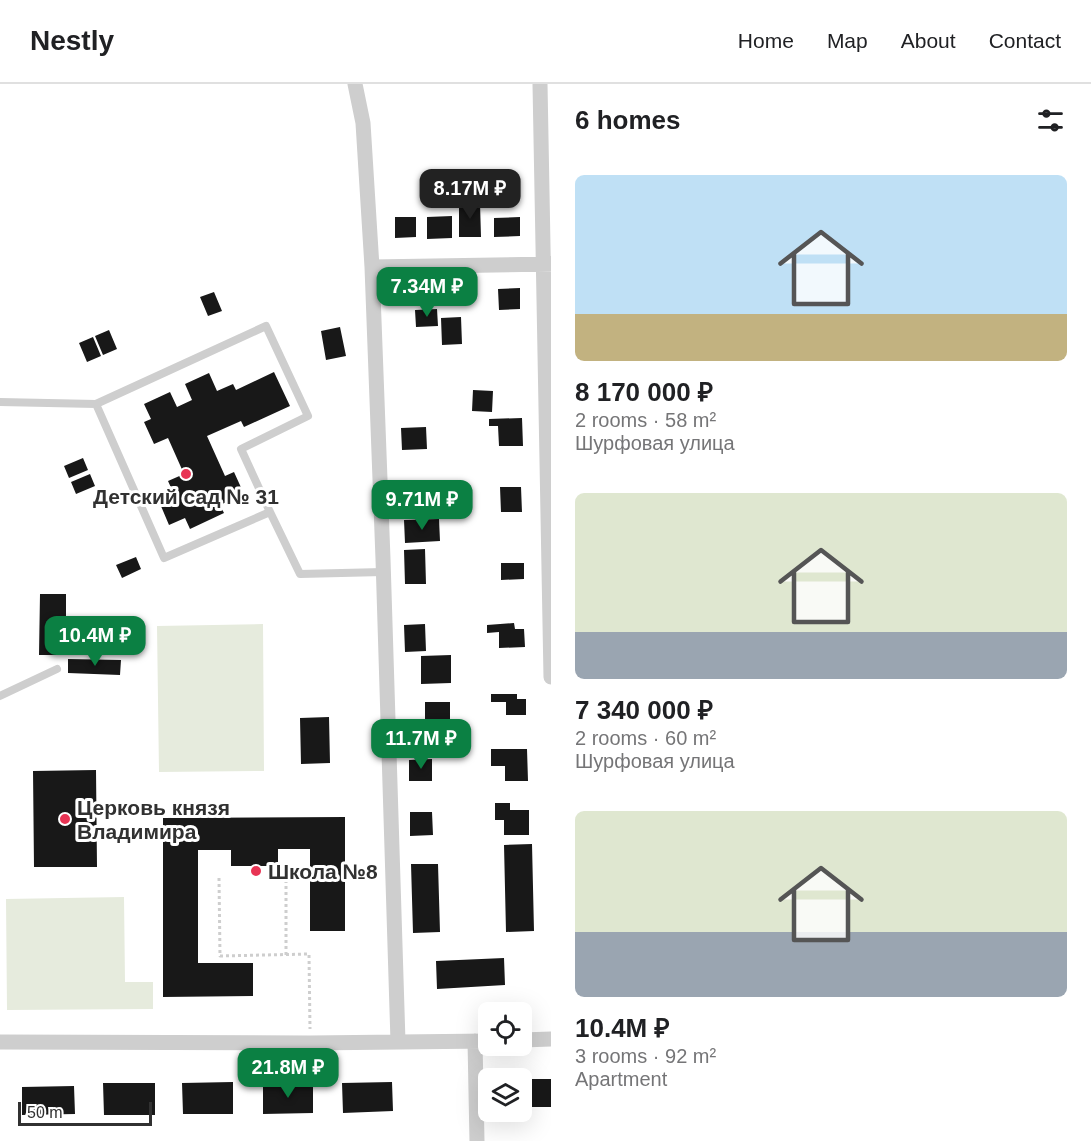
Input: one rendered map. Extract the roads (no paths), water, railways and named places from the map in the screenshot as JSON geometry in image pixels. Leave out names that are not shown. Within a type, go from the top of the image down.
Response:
[{"type":"street","points":[[355,84],[363,123],[372,267],[398,1042]]},
{"type":"street","points":[[540,84],[547,264],[551,677]]},
{"type":"street","points":[[372,267],[547,264]]},
{"type":"street","points":[[532,1040],[551,1040]]},
{"type":"street","points":[[0,1042],[478,1041]]},
{"type":"street","points":[[477,1141],[481,1056]]},
{"type":"lane","points":[[0,402],[96,404],[266,326],[308,416],[240,449],[300,574],[383,572]]},
{"type":"lane","points":[[96,404],[164,558],[270,512]]},
{"type":"lane","points":[[0,696],[57,669]]},
{"type":"place","name":"Детский сад № 31","points":[[186,474]]},
{"type":"place","name":"Церковь князя Владимира","points":[[65,819]]},
{"type":"place","name":"Школа №8","points":[[256,871]]}]
